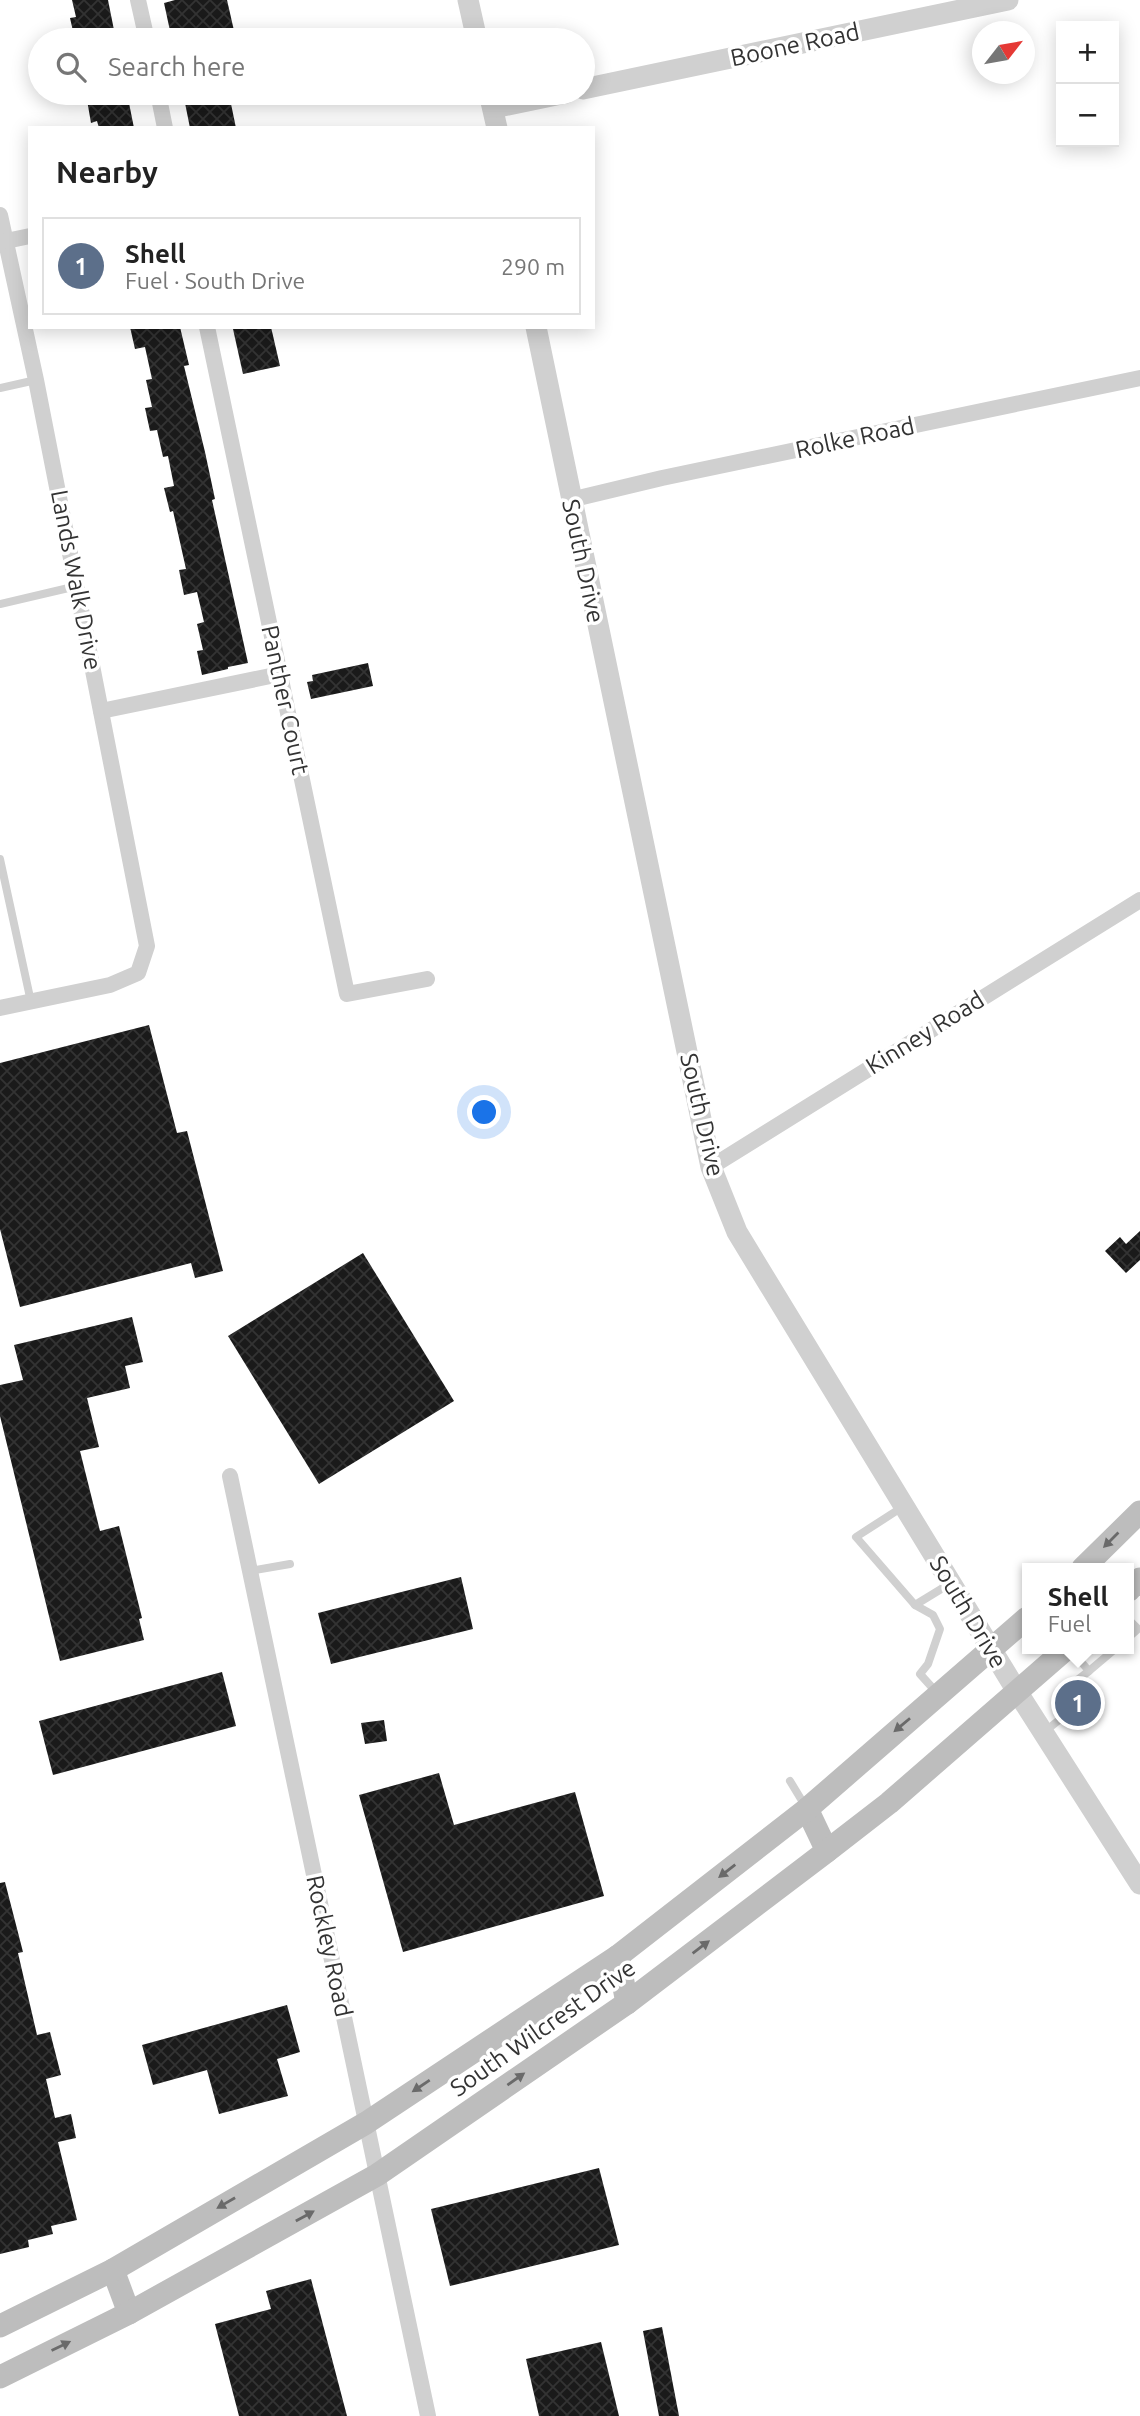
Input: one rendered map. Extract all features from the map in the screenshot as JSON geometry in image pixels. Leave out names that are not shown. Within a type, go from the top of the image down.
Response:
[{"type":"main road","points":[[1088,1563],[1140,1512]]},
{"type":"main road","name":"South Wilcrest Drive","points":[[0,2326],[113,2270],[366,2123],[618,1956],[807,1809],[1022,1623]]},
{"type":"main road","name":"South Wilcrest Drive","points":[[0,2376],[129,2313],[377,2175],[627,2003],[827,1851],[1062,1654]]},
{"type":"main road","points":[[807,1809],[827,1851]]},
{"type":"main road","points":[[618,1956],[627,2003]]},
{"type":"main road","points":[[113,2270],[129,2313]]},
{"type":"main road","points":[[0,2341],[44,2314],[68,2292]]},
{"type":"street","points":[[138,0],[144,28]]},
{"type":"street","points":[[468,0],[474,28]]},
{"type":"street","name":"Boone Road","points":[[595,86],[1008,0]]},
{"type":"street","points":[[160,105],[165,126]]},
{"type":"street","points":[[493,110],[514,105]]},
{"type":"street","name":"Lands Walk Drive","points":[[0,215],[36,380],[147,946],[138,973],[110,985],[31,1002]]},
{"type":"street","points":[[6,241],[28,236]]},
{"type":"street","name":"Panther Court","points":[[207,329],[347,994],[427,979]]},
{"type":"street","name":"South Drive","points":[[536,329],[711,1167],[737,1232],[1018,1693],[1140,1884]]},
{"type":"street","name":"Rolke Road","points":[[570,500],[662,478],[1140,378]]},
{"type":"street","points":[[101,711],[280,674]]},
{"type":"street","name":"Kinney Road","points":[[711,1167],[1140,900]]},
{"type":"street","points":[[0,1008],[31,1002]]},
{"type":"street","name":"Rockley Road","points":[[230,1476],[428,2416]]},
{"type":"lane","points":[[0,388],[36,380]]},
{"type":"lane","points":[[0,604],[77,586]]},
{"type":"lane","points":[[0,859],[31,1002]]},
{"type":"lane","points":[[904,1506],[856,1537],[915,1605],[933,1615],[940,1629],[928,1664],[920,1674],[938,1694]]},
{"type":"lane","points":[[250,1572],[290,1564]]},
{"type":"lane","points":[[915,1605],[951,1583]]},
{"type":"lane","points":[[1073,1654],[1089,1671]]},
{"type":"lane","points":[[1043,1732],[1064,1716],[1063,1697],[1066,1689],[1109,1654]]},
{"type":"lane","points":[[790,1781],[807,1809]]},
{"type":"building","points":[[72,0],[108,0],[114,28],[72,28],[70,18],[76,17]]},
{"type":"building","points":[[175,0],[227,0],[233,28],[169,28],[164,3]]},
{"type":"building","points":[[88,105],[129,105],[134,126],[98,126],[97,121],[91,123]]},
{"type":"building","points":[[185,105],[231,105],[236,126],[190,126]]},
{"type":"building","points":[[130,329],[180,329],[189,365],[184,366],[205,452],[215,499],[212,500],[248,663],[202,675],[197,651],[203,650],[197,624],[204,622],[197,592],[184,595],[179,570],[186,569],[173,511],[170,512],[164,488],[174,486],[168,456],[163,457],[157,430],[150,431],[145,408],[152,407],[146,380],[152,379],[145,347],[135,349]]},
{"type":"building","points":[[233,329],[271,329],[280,366],[243,374]]},
{"type":"building","points":[[368,663],[373,686],[311,699],[307,682],[313,681],[312,675]]},
{"type":"building","points":[[149,1025],[177,1133],[187,1131],[223,1271],[195,1278],[191,1263],[20,1307],[0,1229],[0,1063]]},
{"type":"building","points":[[1140,1231],[1140,1260],[1126,1273],[1105,1251],[1120,1237],[1126,1244]]},
{"type":"building","points":[[363,1253],[454,1401],[319,1484],[228,1336]]},
{"type":"building","points":[[132,1317],[143,1362],[125,1366],[130,1388],[87,1398],[99,1447],[80,1451],[100,1531],[119,1526],[142,1618],[139,1619],[144,1640],[60,1661],[0,1416],[0,1385],[23,1380],[14,1345]]},
{"type":"building","points":[[461,1577],[473,1629],[331,1664],[318,1613]]},
{"type":"building","points":[[222,1672],[236,1726],[53,1775],[39,1721]]},
{"type":"building","points":[[384,1720],[387,1741],[365,1744],[361,1723]]},
{"type":"building","points":[[439,1773],[454,1825],[575,1792],[604,1896],[403,1952],[359,1795]]},
{"type":"building","points":[[5,1882],[23,1952],[18,1953],[37,2035],[50,2032],[61,2075],[46,2079],[55,2118],[71,2114],[76,2138],[58,2142],[77,2220],[51,2226],[53,2234],[28,2240],[29,2247],[0,2254],[0,1883]]},
{"type":"building","points":[[287,2005],[300,2052],[277,2059],[288,2096],[219,2114],[207,2070],[153,2085],[142,2045]]},
{"type":"building","points":[[599,2168],[619,2245],[450,2286],[431,2209]]},
{"type":"building","points":[[311,2279],[347,2416],[239,2416],[215,2324],[271,2309],[266,2291]]},
{"type":"building","points":[[662,2327],[679,2416],[659,2416],[643,2331]]},
{"type":"building","points":[[601,2342],[619,2416],[539,2416],[526,2359]]},
{"type":"place","name":"Shell","points":[[1078,1703]]}]
